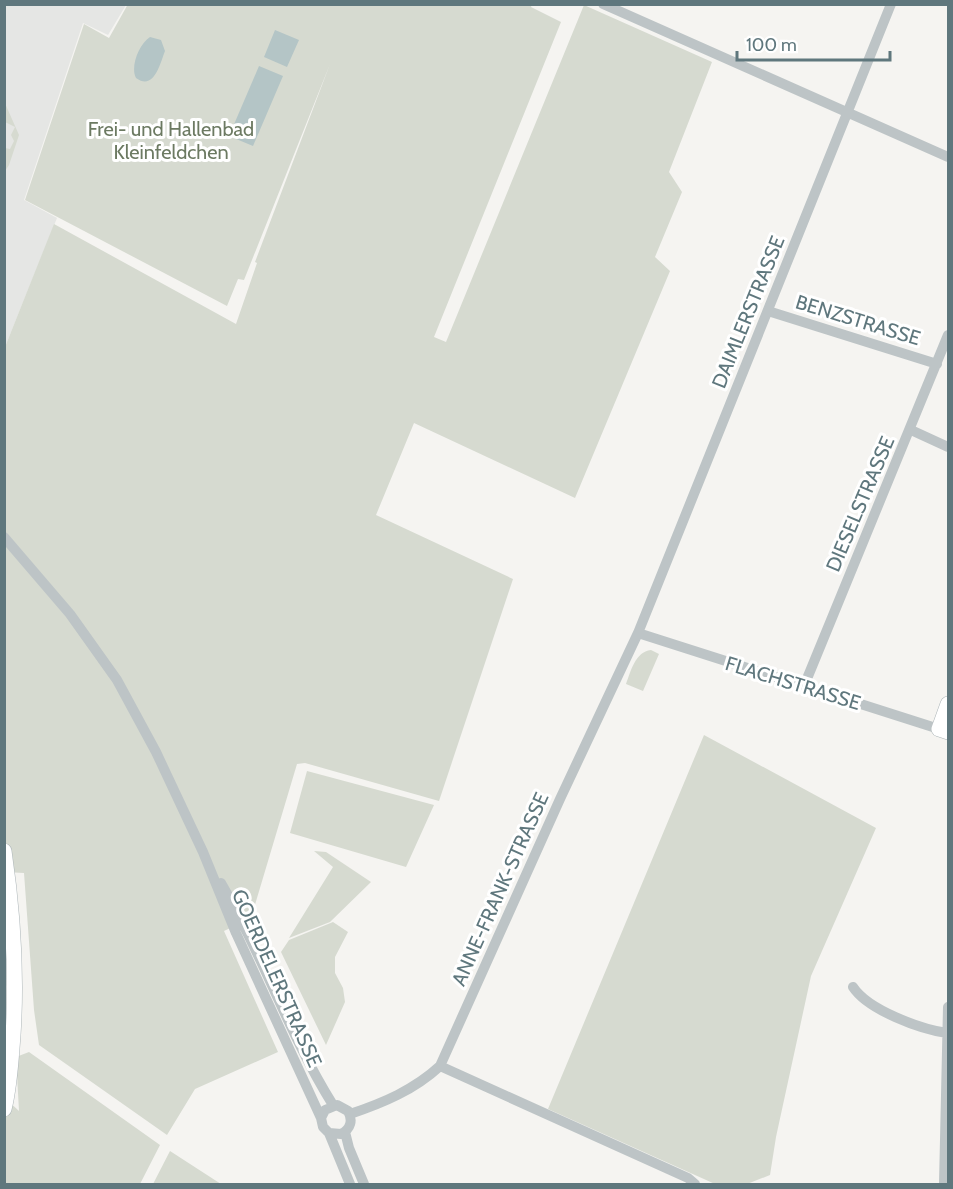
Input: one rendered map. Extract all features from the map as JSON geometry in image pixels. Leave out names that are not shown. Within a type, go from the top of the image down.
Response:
[{"type":"main road","points":[[944,730],[948,704]]},
{"type":"main road","points":[[4,851],[11,895],[14,952],[14,1013],[4,1109]]},
{"type":"street","points":[[603,4],[948,157]]},
{"type":"street","name":"DAIMLERSTRASSE","points":[[638,633],[891,4]]},
{"type":"street","name":"BENZSTRASSE","points":[[768,311],[937,364]]},
{"type":"street","name":"DIESELSTRASSE","points":[[804,686],[911,430],[948,335]]},
{"type":"street","points":[[911,430],[948,447]]},
{"type":"street","name":"GOERDELERSTRASSE","points":[[4,537],[69,614],[117,680],[156,752],[203,852],[232,923],[323,1126],[329,1133],[350,1185]]},
{"type":"street","name":"FLACHSTRASSE","points":[[638,633],[944,730]]},
{"type":"street","name":"ANNE-FRANK-STRASSE","points":[[350,1114],[404,1092],[427,1078],[440,1066],[560,799],[638,633]]},
{"type":"street","name":"GOERDELERSTRASSE","points":[[203,852],[246,928],[298,1039],[333,1105]]},
{"type":"street","points":[[853,987],[861,998],[875,1006],[924,1028],[947,1033]]},
{"type":"street","points":[[944,1185],[948,1007]]},
{"type":"street","points":[[440,1066],[625,1148],[688,1178],[695,1185]]},
{"type":"street","points":[[321,1118],[325,1110],[333,1105],[342,1106],[350,1114],[351,1124],[345,1132],[337,1135],[329,1133]]},
{"type":"street","points":[[345,1132],[364,1185]]},
{"type":"shaded area","points":[[5,5],[126,5],[108,35],[83,23],[24,200],[57,218],[5,347]]},
{"type":"shaded area","points":[[275,30],[299,40],[287,67],[264,57]]},
{"type":"shaded area","points":[[150,37],[161,40],[165,51],[152,79],[142,81],[136,78],[134,73],[135,62],[142,45]]},
{"type":"shaded area","points":[[259,66],[283,76],[253,146],[229,136]]},
{"type":"green space","name":"Frei- und Hallenbad Kleinfeldchen","points":[[128,4],[532,4],[531,7],[561,22],[434,337],[446,342],[584,5],[712,62],[669,172],[682,192],[655,257],[670,271],[575,498],[414,423],[376,515],[513,579],[439,801],[305,763],[297,764],[251,918],[224,931],[278,1052],[195,1089],[167,1135],[39,1045],[34,1010],[24,873],[5,872],[5,347],[54,224],[236,324],[257,263],[255,262],[330,64],[244,280],[238,279],[227,306],[25,200],[84,24],[109,38]]},
{"type":"green space","points":[[4,101],[19,135],[5,171],[5,148],[10,149],[14,141],[11,135],[15,127],[5,122]]},
{"type":"green space","points":[[651,650],[659,654],[643,691],[626,684],[637,658]]},
{"type":"green space","points":[[704,735],[876,828],[811,976],[770,1175],[747,1184],[715,1184],[548,1109]]},
{"type":"green space","points":[[307,771],[434,805],[406,867],[290,833]]},
{"type":"green space","points":[[314,851],[326,852],[371,882],[330,922],[289,938],[333,867]]},
{"type":"green space","points":[[333,922],[348,932],[335,957],[335,973],[343,988],[345,1002],[326,1045],[281,952],[289,940]]},
{"type":"green space","points":[[29,1052],[160,1145],[140,1184],[5,1184],[4,1097],[19,1111],[16,1057]]},
{"type":"green space","points":[[170,1151],[221,1184],[153,1184]]}]
